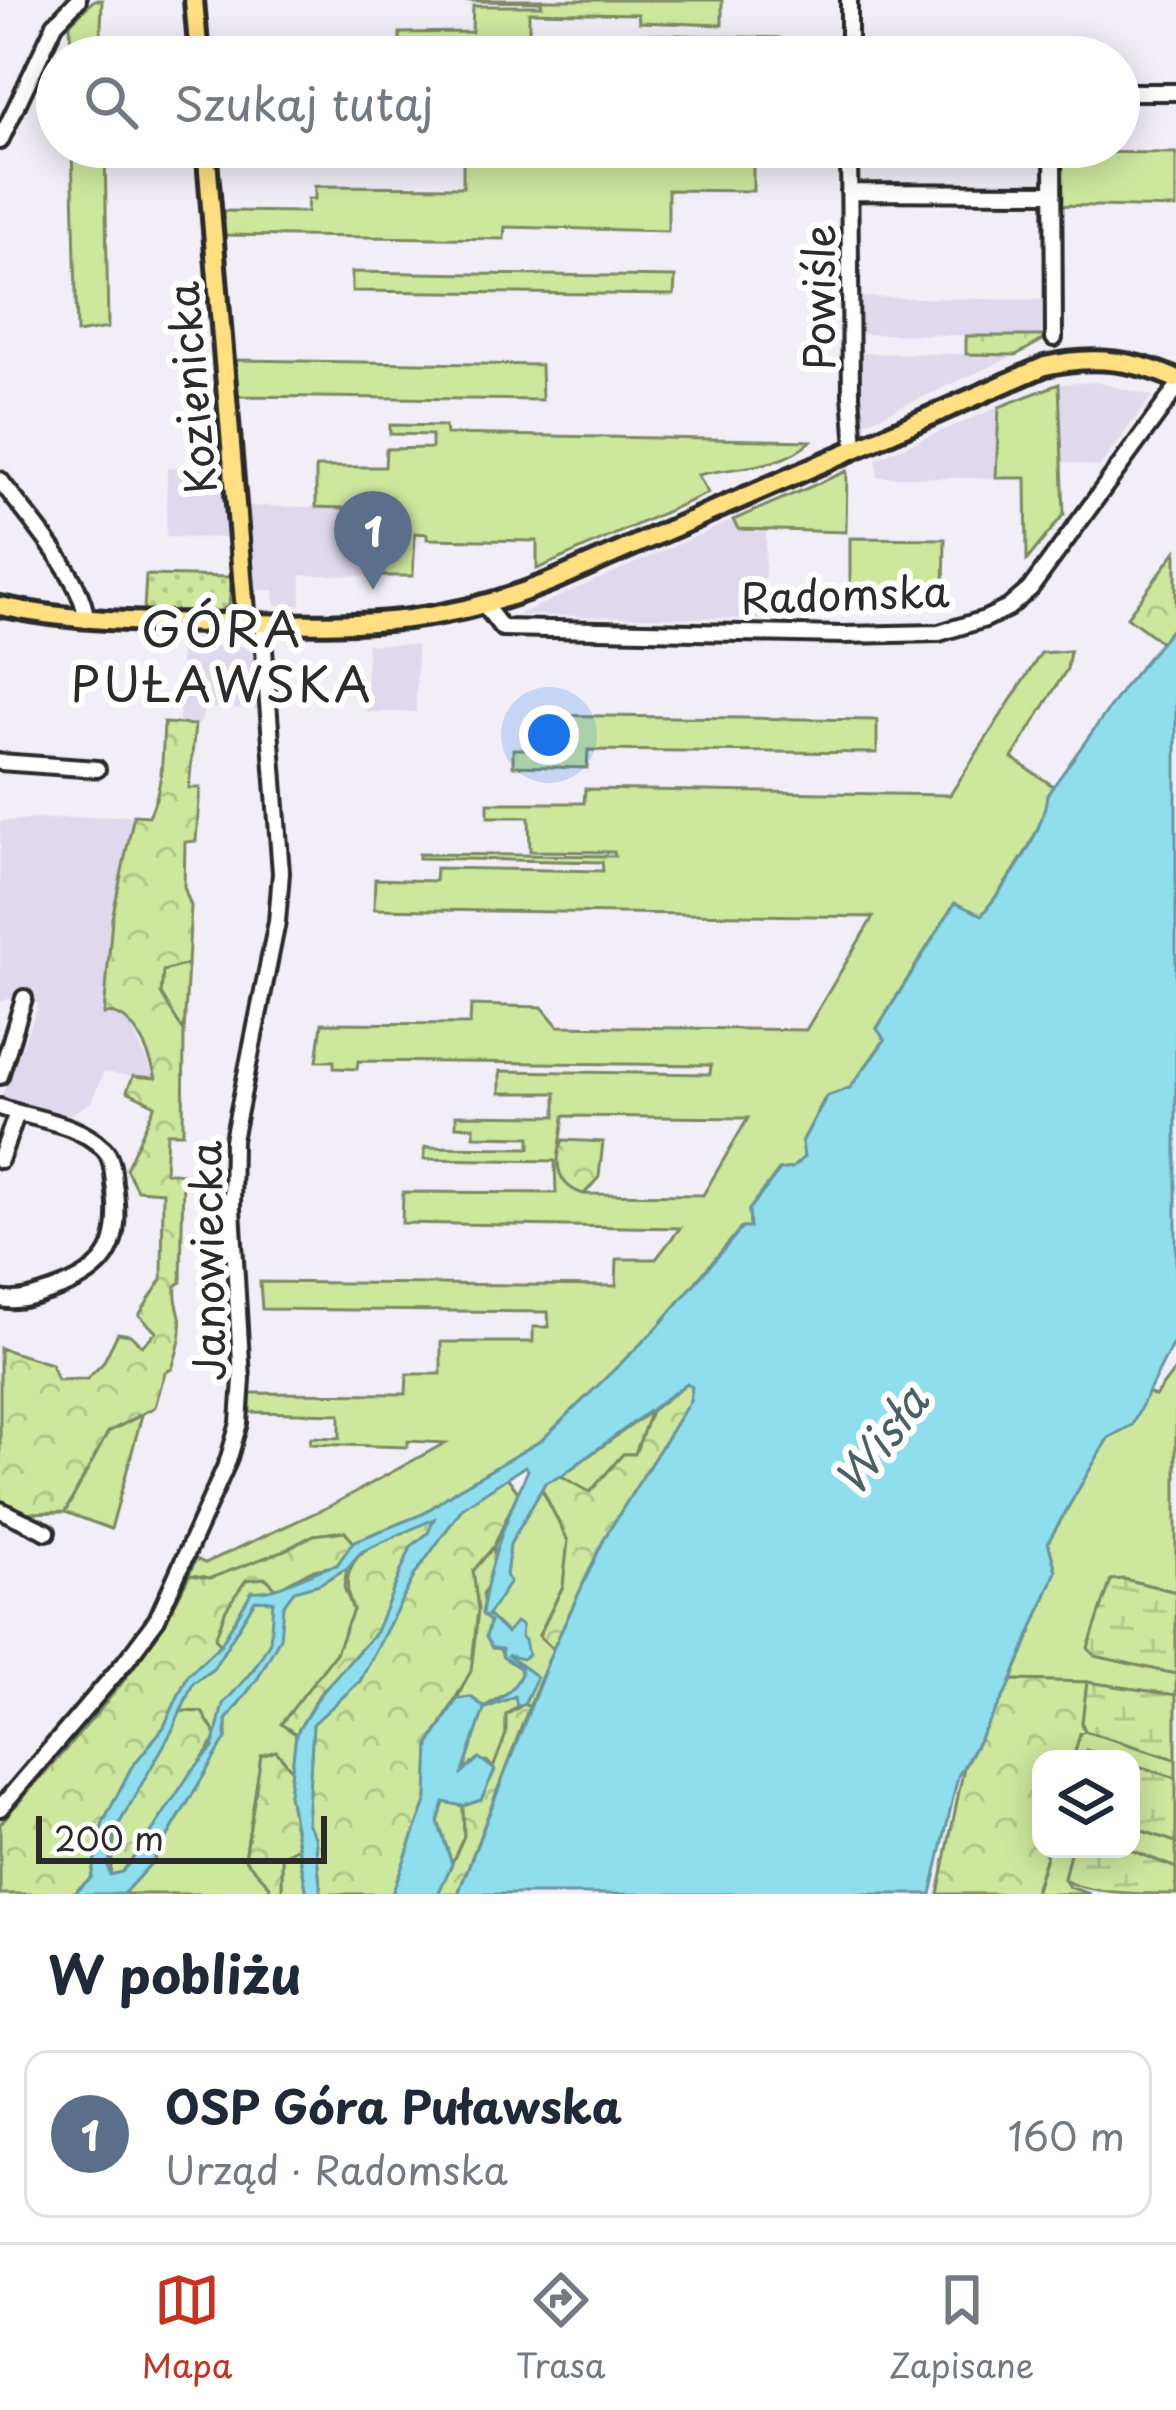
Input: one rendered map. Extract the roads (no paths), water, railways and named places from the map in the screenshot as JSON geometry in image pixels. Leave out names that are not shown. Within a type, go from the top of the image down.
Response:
[{"type":"main road","points":[[194,0],[197,36]]},
{"type":"main road","name":"Kozienicka","points":[[208,168],[254,623]]},
{"type":"main road","points":[[0,606],[86,620],[254,623],[396,623],[486,607],[1026,372],[1066,361],[1126,362],[1176,379]]},
{"type":"street","points":[[49,36],[78,0]]},
{"type":"street","points":[[849,0],[849,36]]},
{"type":"street","points":[[0,141],[36,64]]},
{"type":"street","points":[[1140,92],[1176,92]]},
{"type":"street","name":"Powiśle","points":[[849,168],[855,447]]},
{"type":"street","points":[[1053,168],[1054,338]]},
{"type":"street","points":[[849,192],[1053,193]]},
{"type":"street","name":"Radomska","points":[[486,607],[502,628],[900,635],[972,625],[1008,608],[1030,589],[1176,389]]},
{"type":"street","points":[[0,480],[61,563],[84,602],[86,620]]},
{"type":"street","name":"Janowiecka","points":[[0,1808],[134,1652],[164,1608],[228,1462],[239,1423],[242,1379],[231,1190],[233,1140],[273,941],[280,873],[254,623]]},
{"type":"street","points":[[0,762],[97,769]]},
{"type":"street","points":[[0,1076],[24,998]]},
{"type":"street","points":[[0,1106],[63,1123],[104,1148],[112,1169],[116,1224],[107,1260],[96,1271],[29,1299],[0,1298]]},
{"type":"street","points":[[0,1160],[17,1113]]},
{"type":"street","points":[[0,1510],[47,1532]]},
{"type":"water","name":"Wisła","points":[[1176,624],[1176,1337],[1132,1425],[1108,1438],[1048,1542],[1056,1571],[1008,1689],[958,1776],[931,1894],[458,1894],[553,1649],[605,1537],[690,1401],[692,1387],[687,1383],[545,1483],[510,1544],[506,1575],[510,1582],[488,1615],[507,1633],[516,1622],[522,1626],[528,1655],[522,1659],[507,1655],[537,1677],[524,1704],[517,1706],[515,1696],[484,1709],[463,1772],[479,1758],[495,1770],[481,1800],[463,1806],[444,1802],[438,1822],[452,1864],[438,1894],[392,1894],[427,1799],[429,1745],[457,1699],[471,1697],[483,1707],[489,1705],[506,1694],[521,1674],[520,1668],[503,1657],[502,1649],[492,1648],[486,1637],[490,1622],[482,1614],[494,1558],[528,1470],[525,1466],[463,1507],[415,1574],[360,1681],[313,1724],[307,1823],[315,1837],[321,1894],[307,1894],[289,1794],[296,1734],[320,1695],[376,1632],[411,1547],[428,1533],[434,1519],[361,1552],[347,1568],[319,1584],[294,1591],[283,1606],[280,1638],[258,1678],[226,1720],[226,1738],[153,1861],[123,1894],[72,1894],[91,1878],[103,1823],[131,1768],[164,1727],[188,1675],[221,1644],[252,1591],[272,1589],[337,1565],[353,1542],[423,1514],[542,1440],[657,1328],[742,1228],[750,1228],[749,1210],[780,1170],[792,1168],[804,1157],[802,1142],[827,1096],[850,1088],[885,1040],[877,1029],[955,903],[982,915],[1031,843],[1047,795]],"holes":[[[255,1600],[273,1601],[270,1642],[252,1672],[223,1704],[213,1748],[122,1872],[110,1875],[115,1831],[172,1731],[193,1683],[213,1669]]]},
{"type":"place","name":"OSP Góra Puławska","points":[[373,590]]},
{"type":"district","name":"GÓRA PUŁAWSKA","points":[[222,654]]}]
